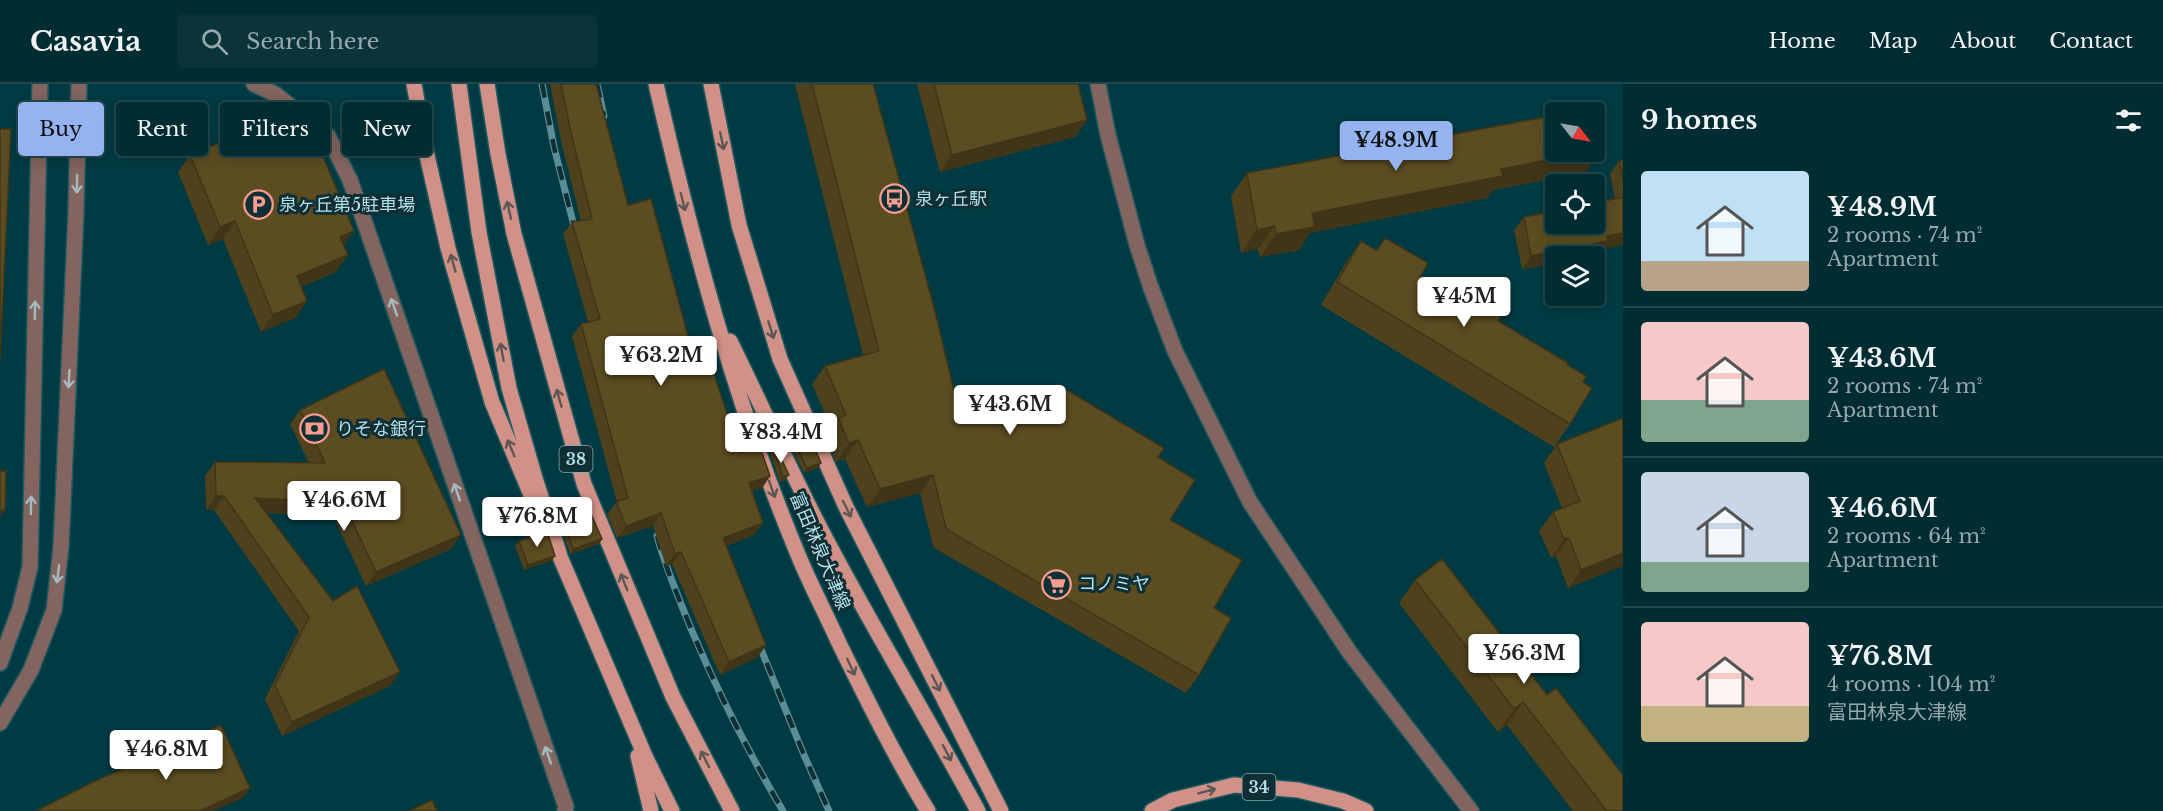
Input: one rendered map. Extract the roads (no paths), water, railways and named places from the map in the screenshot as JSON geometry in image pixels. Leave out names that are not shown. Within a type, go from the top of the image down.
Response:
[{"type":"main road","points":[[414,84],[426,151],[448,248],[492,402],[614,685],[672,811]]},
{"type":"main road","points":[[459,84],[479,232],[509,388],[561,559]]},
{"type":"main road","name":"38","points":[[487,84],[514,234],[584,484],[673,697],[732,811]]},
{"type":"main road","name":"富田林泉大津線","points":[[656,84],[682,200],[707,292],[750,427],[800,559],[873,714],[928,811]]},
{"type":"main road","points":[[711,84],[739,225],[780,359],[846,507],[1001,811]]},
{"type":"main road","points":[[707,292],[826,540],[900,673],[937,734],[978,811]]},
{"type":"main road","points":[[614,685],[639,758],[651,811]]},
{"type":"main road","name":"34","points":[[1152,811],[1173,800],[1234,785],[1298,790],[1343,801],[1366,811]]},
{"type":"street","points":[[0,663],[20,608],[30,567],[40,84]]},
{"type":"street","points":[[0,723],[31,670],[54,610],[62,535],[76,212],[79,84]]},
{"type":"street","points":[[254,84],[275,94],[328,136],[350,180],[566,811]]},
{"type":"street","points":[[1098,84],[1108,135],[1137,245],[1151,288],[1174,351],[1250,502],[1350,653],[1472,811]]},
{"type":"railway","points":[[542,84],[554,147],[577,238]]},
{"type":"railway","points":[[597,84],[604,116]]},
{"type":"railway","points":[[657,536],[678,596],[712,677],[783,811]]},
{"type":"railway","points":[[756,637],[829,811]]},
{"type":"place","name":"泉ヶ丘駅","points":[[894,199]]},
{"type":"place","name":"泉ヶ丘第5駐車場","points":[[258,205]]},
{"type":"place","name":"りそな銀行","points":[[315,429]]},
{"type":"place","name":"コノミヤ","points":[[1057,584]]}]
